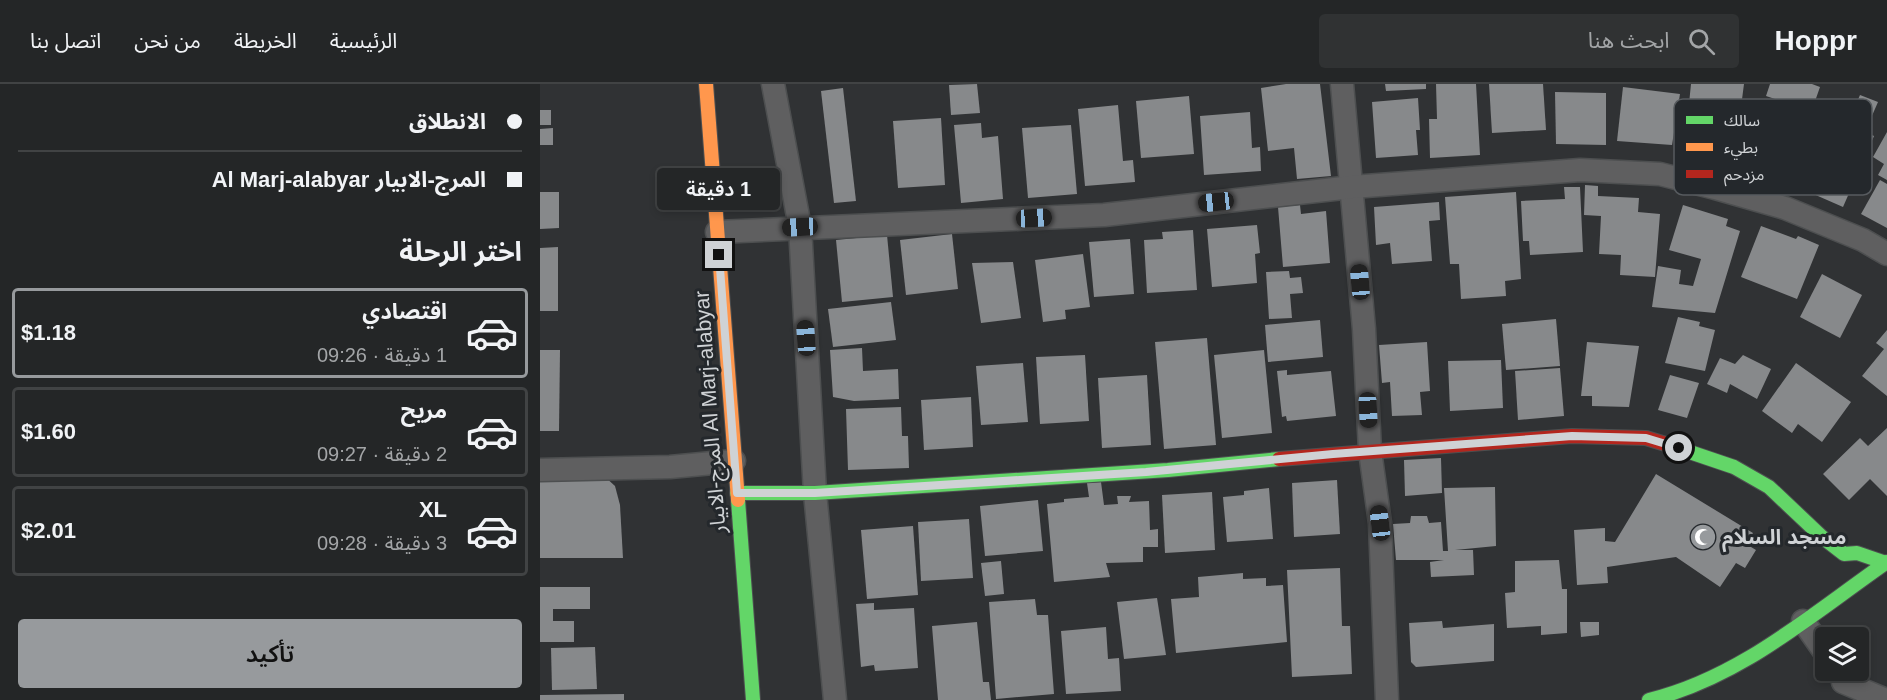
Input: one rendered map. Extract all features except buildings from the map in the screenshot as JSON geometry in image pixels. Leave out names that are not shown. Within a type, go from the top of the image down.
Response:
[{"type":"street","name":"المرج-الابيار Al Marj-alabyar","points":[[706,84],[753,700]]},
{"type":"street","points":[[773,84],[800,227],[815,493],[835,700]]},
{"type":"street","points":[[1342,84],[1364,329],[1370,451],[1380,523],[1386,700]]},
{"type":"street","points":[[717,232],[1104,214],[1352,187],[1580,170],[1660,174],[1674,178]]},
{"type":"street","points":[[1737,195],[1785,208],[1863,240],[1887,254]]},
{"type":"street","points":[[737,493],[815,493],[1168,470],[1370,451],[1572,436],[1646,438],[1734,467],[1769,487],[1822,537],[1845,554],[1857,553],[1886,562]]},
{"type":"street","points":[[540,470],[670,467],[734,460]]},
{"type":"street","points":[[1649,700],[1669,696],[1702,683],[1735,666],[1768,646],[1886,562]]},
{"type":"street","points":[[1803,621],[1815,638]]},
{"type":"street","points":[[1844,684],[1886,700]]},
{"type":"traffic: fast","points":[[1672,446],[1734,467],[1769,487],[1822,537],[1844,554],[1857,553],[1886,563]]},
{"type":"traffic: fast","points":[[737,493],[815,493],[1168,470],[1279,459]]},
{"type":"traffic: fast","points":[[738,500],[753,700]]},
{"type":"traffic: fast","points":[[1649,700],[1682,690],[1745,660],[1803,623],[1887,562]]},
{"type":"traffic: slow","points":[[706,84],[738,500]]},
{"type":"traffic: jam","points":[[1279,459],[1572,436],[1646,438],[1672,446]]},
{"type":"place","name":"مسجد السلام","points":[[1703,537]]},
{"type":"route","points":[[719,255],[737,493],[815,493],[1146,472],[1333,454],[1572,436],[1646,438],[1679,448]]}]
